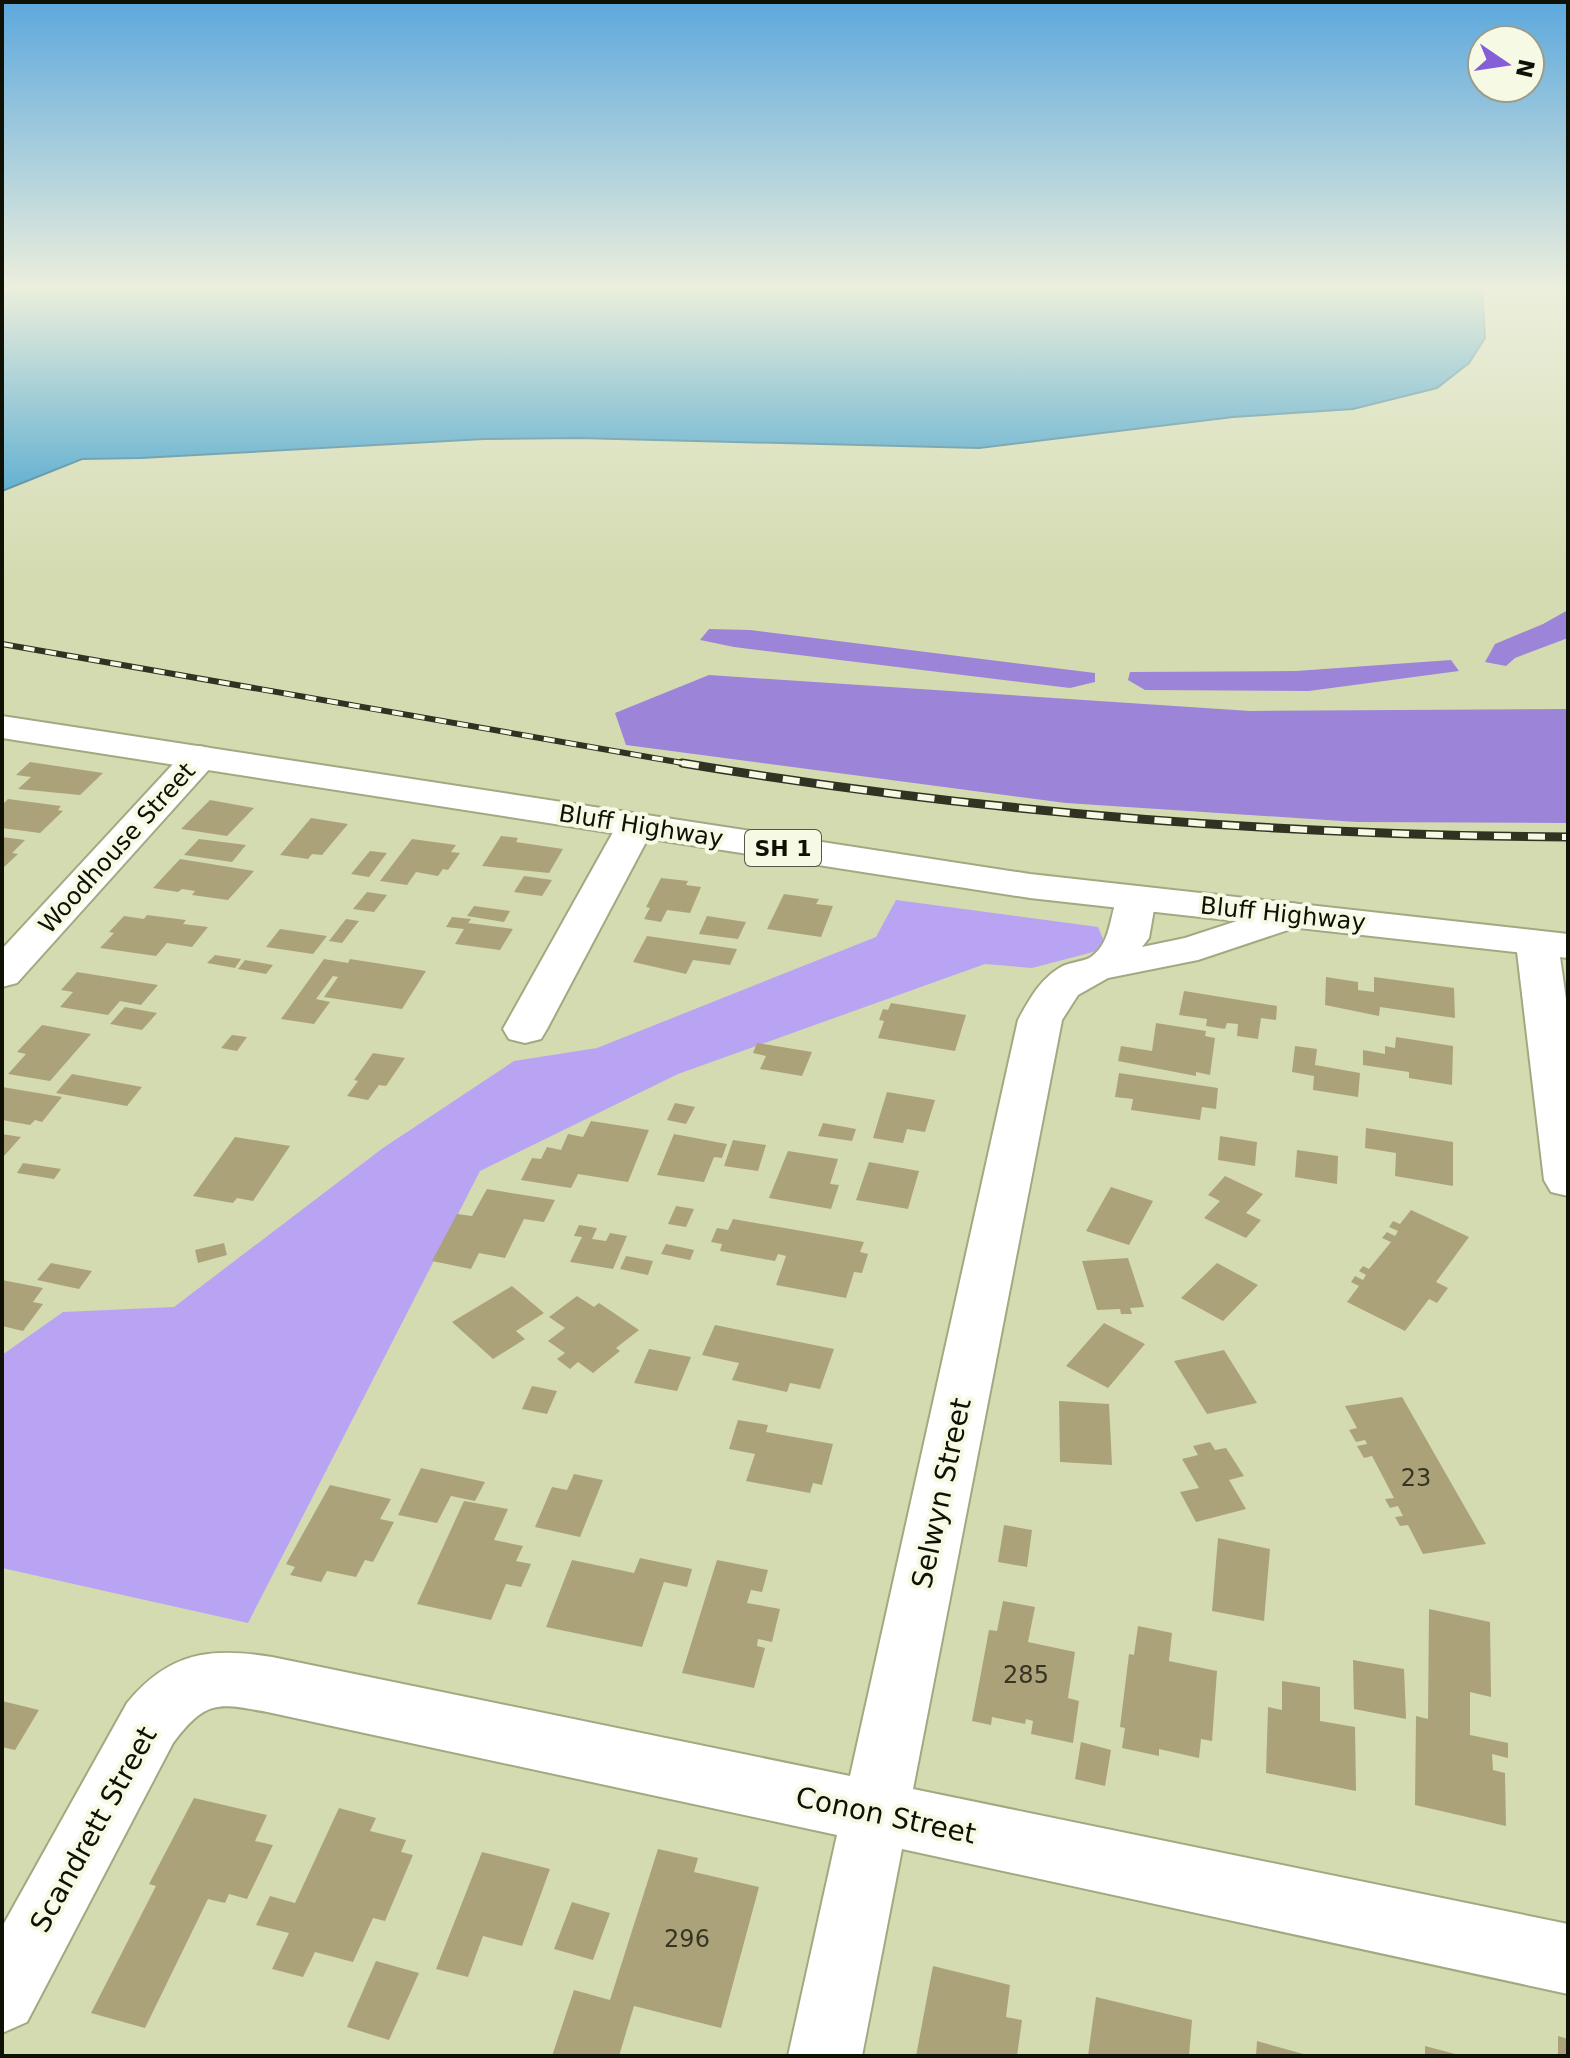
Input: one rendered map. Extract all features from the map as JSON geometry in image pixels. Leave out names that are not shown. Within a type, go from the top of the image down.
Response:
[{"type":"main road","name":"Bluff Highway","points":[[2,727],[1030,886],[1553,945]]},
{"type":"main road","name":"Woodhouse Street","points":[[2,974],[200,757]]},
{"type":"main road","points":[[525,1029],[636,825]]},
{"type":"main road","points":[[1107,964],[1128,938],[1136,898]]},
{"type":"main road","name":"Selwyn Street","points":[[825,2056],[1040,1020],[1047,1002],[1058,988],[1086,971],[1107,964],[1168,955],[1292,915]]},
{"type":"main road","points":[[1553,945],[1568,1180]]},
{"type":"main road","name":"Conon Street","points":[[203,1679],[220,1677],[272,1685],[1568,1959]]},
{"type":"main road","name":"Scandrett Street","points":[[2,1997],[150,1723],[165,1702],[181,1688],[203,1679]]},
{"type":"shaded area","points":[[1568,610],[1568,638],[1515,658],[1506,666],[1485,662],[1495,644]]},
{"type":"shaded area","points":[[709,629],[750,630],[1095,673],[1095,682],[1070,688],[734,647],[700,640]]},
{"type":"shaded area","points":[[1451,660],[1459,671],[1309,691],[1145,690],[1128,680],[1130,672],[1296,671]]},
{"type":"shaded area","points":[[709,675],[1250,711],[1568,709],[1568,823],[1357,822],[1066,803],[626,745],[615,713]]},
{"type":"shaded area","points":[[896,900],[1098,927],[1104,941],[1097,951],[1032,968],[985,964],[678,1074],[480,1171],[248,1623],[2,1568],[2,1355],[63,1312],[174,1307],[383,1148],[514,1061],[597,1048],[876,937]]},
{"type":"water","points":[[2,384],[1442,384],[1437,388],[1353,409],[1233,417],[979,448],[578,438],[484,439],[82,459],[2,491]]},
{"type":"building","points":[[30,762],[103,773],[80,795],[18,789],[31,777],[16,775]]},
{"type":"building","points":[[8,799],[61,806],[58,810],[63,811],[40,833],[2,828],[2,805]]},
{"type":"building","points":[[210,800],[254,808],[227,836],[181,829]]},
{"type":"building","points":[[311,818],[348,824],[322,855],[312,854],[308,859],[280,855]]},
{"type":"building","points":[[501,836],[518,838],[516,842],[563,849],[549,873],[482,866]]},
{"type":"building","points":[[2,837],[25,840],[12,853],[18,854],[4,867]]},
{"type":"building","points":[[199,839],[246,845],[232,862],[184,855]]},
{"type":"building","points":[[412,839],[456,845],[451,852],[460,853],[448,870],[443,869],[438,876],[416,872],[407,885],[380,881]]},
{"type":"building","points":[[370,851],[387,853],[369,877],[351,874]]},
{"type":"building","points":[[180,859],[254,871],[228,900],[192,895],[195,891],[153,888]]},
{"type":"building","points":[[524,876],[552,880],[542,896],[514,892]]},
{"type":"building","points":[[661,878],[688,881],[686,885],[701,887],[690,913],[667,910],[661,922],[644,919],[650,908],[646,907]]},
{"type":"building","points":[[367,892],[387,895],[374,912],[353,909]]},
{"type":"building","points":[[784,894],[819,899],[816,904],[833,906],[821,937],[767,929]]},
{"type":"building","points":[[474,906],[510,911],[504,922],[467,916]]},
{"type":"building","points":[[147,915],[186,920],[183,924],[208,927],[192,947],[167,943],[156,956],[100,948],[124,916],[144,919]]},
{"type":"building","points":[[707,916],[746,922],[738,939],[699,934]]},
{"type":"building","points":[[452,917],[471,919],[468,923],[513,929],[500,950],[455,944],[464,929],[446,927]]},
{"type":"building","points":[[346,919],[359,921],[342,943],[329,941]]},
{"type":"building","points":[[280,929],[327,936],[313,954],[266,947]]},
{"type":"building","points":[[647,936],[737,949],[730,965],[693,960],[686,974],[633,962]]},
{"type":"building","points":[[215,955],[241,959],[235,968],[207,963]]},
{"type":"building","points":[[324,959],[348,963],[350,959],[426,971],[402,1009],[324,997],[338,977],[333,976],[316,999],[330,1002],[314,1024],[281,1019]]},
{"type":"building","points":[[245,960],[273,965],[266,974],[238,969]]},
{"type":"building","points":[[77,972],[158,985],[141,1005],[120,1001],[108,1015],[60,1007],[73,992],[61,990]]},
{"type":"building","points":[[1326,977],[1358,982],[1358,990],[1374,992],[1374,977],[1454,988],[1455,1018],[1380,1007],[1379,1016],[1325,1005]]},
{"type":"building","points":[[1184,991],[1277,1006],[1276,1020],[1261,1018],[1258,1039],[1237,1036],[1238,1024],[1227,1023],[1225,1029],[1206,1026],[1207,1019],[1179,1015]]},
{"type":"building","points":[[891,1003],[966,1015],[955,1051],[878,1038],[884,1021],[879,1020],[883,1009],[888,1010]]},
{"type":"building","points":[[125,1007],[157,1013],[142,1030],[110,1024]]},
{"type":"building","points":[[1156,1023],[1206,1031],[1205,1036],[1215,1038],[1210,1075],[1196,1072],[1196,1076],[1118,1061],[1121,1046],[1152,1051]]},
{"type":"building","points":[[42,1025],[91,1034],[50,1081],[8,1074],[26,1054],[17,1052]]},
{"type":"building","points":[[232,1035],[247,1037],[237,1051],[221,1048]]},
{"type":"building","points":[[1396,1037],[1453,1046],[1452,1085],[1409,1078],[1409,1072],[1363,1065],[1363,1050],[1385,1054],[1385,1046],[1395,1048]]},
{"type":"building","points":[[757,1043],[812,1052],[802,1076],[760,1069],[766,1056],[753,1053]]},
{"type":"building","points":[[1295,1046],[1317,1049],[1315,1065],[1360,1073],[1358,1097],[1313,1090],[1314,1076],[1292,1072]]},
{"type":"building","points":[[373,1053],[405,1058],[386,1086],[379,1085],[368,1100],[347,1096],[358,1081],[354,1080]]},
{"type":"building","points":[[1119,1073],[1218,1088],[1216,1109],[1202,1107],[1200,1120],[1131,1110],[1133,1099],[1115,1097]]},
{"type":"building","points":[[72,1074],[142,1087],[127,1106],[56,1093]]},
{"type":"building","points":[[2,1087],[62,1097],[42,1122],[35,1120],[30,1125],[2,1120]]},
{"type":"building","points":[[887,1092],[935,1100],[925,1132],[907,1129],[903,1143],[873,1138]]},
{"type":"building","points":[[675,1103],[695,1107],[686,1124],[667,1120]]},
{"type":"building","points":[[591,1121],[649,1130],[628,1182],[578,1174],[571,1188],[521,1180],[532,1158],[541,1159],[547,1147],[561,1150],[568,1134],[583,1137]]},
{"type":"building","points":[[823,1123],[856,1129],[852,1141],[818,1136]]},
{"type":"building","points":[[1366,1128],[1453,1142],[1453,1186],[1395,1176],[1396,1153],[1365,1148]]},
{"type":"building","points":[[2,1134],[21,1137],[4,1156],[2,1156]]},
{"type":"building","points":[[674,1134],[727,1144],[722,1158],[714,1157],[704,1182],[657,1175]]},
{"type":"building","points":[[1220,1136],[1257,1142],[1255,1166],[1218,1160]]},
{"type":"building","points":[[235,1137],[290,1146],[253,1201],[237,1198],[233,1203],[193,1196]]},
{"type":"building","points":[[733,1140],[766,1145],[758,1171],[724,1166]]},
{"type":"building","points":[[1297,1150],[1338,1156],[1337,1184],[1295,1177]]},
{"type":"building","points":[[788,1151],[838,1159],[830,1184],[839,1185],[831,1209],[769,1198]]},
{"type":"building","points":[[869,1162],[919,1171],[908,1209],[856,1200]]},
{"type":"building","points":[[23,1163],[61,1169],[54,1179],[17,1173]]},
{"type":"building","points":[[1225,1176],[1263,1194],[1246,1213],[1261,1220],[1246,1238],[1204,1218],[1220,1201],[1208,1195]]},
{"type":"building","points":[[1111,1187],[1153,1201],[1129,1245],[1086,1231]]},
{"type":"building","points":[[487,1189],[555,1200],[544,1222],[524,1219],[505,1258],[479,1253],[471,1269],[432,1261],[457,1214],[472,1216]]},
{"type":"building","points":[[676,1206],[694,1209],[686,1227],[668,1224]]},
{"type":"building","points":[[1411,1210],[1469,1237],[1436,1282],[1448,1288],[1437,1303],[1429,1299],[1405,1331],[1347,1302],[1359,1286],[1351,1282],[1355,1276],[1363,1280],[1366,1275],[1359,1271],[1363,1266],[1369,1269],[1391,1242],[1382,1238],[1387,1232],[1395,1236],[1398,1231],[1389,1227],[1393,1221],[1400,1224]]},
{"type":"building","points":[[733,1219],[864,1242],[860,1252],[868,1254],[862,1273],[854,1272],[846,1298],[776,1285],[786,1256],[778,1254],[775,1261],[720,1251],[722,1244],[711,1242],[717,1228],[728,1230]]},
{"type":"building","points":[[579,1225],[597,1228],[592,1239],[606,1241],[610,1233],[627,1236],[613,1269],[570,1262],[582,1237],[574,1236]]},
{"type":"building","points":[[224,1243],[227,1255],[198,1263],[195,1250]]},
{"type":"building","points":[[666,1244],[694,1250],[690,1260],[661,1254]]},
{"type":"building","points":[[626,1256],[653,1261],[648,1275],[620,1269]]},
{"type":"building","points":[[1128,1258],[1144,1307],[1130,1308],[1132,1314],[1121,1314],[1120,1309],[1097,1310],[1082,1261]]},
{"type":"building","points":[[51,1263],[92,1271],[79,1289],[37,1280]]},
{"type":"building","points":[[1217,1263],[1258,1285],[1223,1321],[1181,1298]]},
{"type":"building","points":[[2,1280],[43,1288],[33,1302],[43,1304],[23,1331],[2,1326]]},
{"type":"building","points":[[512,1286],[544,1313],[516,1331],[525,1339],[493,1359],[452,1322]]},
{"type":"building","points":[[577,1296],[594,1307],[599,1303],[639,1330],[616,1348],[620,1351],[593,1373],[578,1362],[570,1369],[557,1359],[565,1353],[548,1341],[565,1328],[549,1317]]},
{"type":"building","points":[[1104,1323],[1145,1344],[1108,1388],[1066,1366]]},
{"type":"building","points":[[715,1325],[834,1349],[820,1389],[790,1383],[787,1392],[732,1380],[739,1363],[702,1355]]},
{"type":"building","points":[[649,1349],[691,1357],[677,1391],[634,1383]]},
{"type":"building","points":[[1224,1350],[1257,1403],[1207,1414],[1174,1361]]},
{"type":"building","points":[[532,1386],[557,1391],[547,1414],[522,1409]]},
{"type":"building","points":[[1402,1397],[1486,1544],[1423,1554],[1408,1525],[1400,1526],[1395,1517],[1403,1516],[1398,1506],[1390,1508],[1385,1499],[1394,1498],[1372,1456],[1364,1458],[1357,1446],[1367,1444],[1365,1440],[1356,1442],[1349,1430],[1357,1428],[1345,1406]]},
{"type":"building","points":[[1059,1401],[1109,1404],[1112,1465],[1060,1462]]},
{"type":"building","points":[[738,1420],[768,1425],[766,1432],[833,1444],[822,1485],[813,1483],[810,1493],[746,1481],[755,1454],[729,1449]]},
{"type":"building","points":[[1210,1442],[1215,1450],[1226,1448],[1244,1476],[1229,1480],[1246,1509],[1196,1522],[1180,1492],[1199,1488],[1182,1459],[1198,1455],[1193,1446]]},
{"type":"building","points":[[421,1468],[485,1482],[475,1501],[451,1496],[437,1523],[398,1515]]},
{"type":"building","points":[[574,1474],[603,1480],[580,1537],[535,1527],[552,1487],[567,1490]]},
{"type":"building","points":[[330,1485],[391,1499],[380,1519],[394,1522],[373,1562],[365,1560],[356,1577],[327,1571],[321,1582],[290,1575],[295,1567],[286,1564]]},
{"type":"building","points":[[464,1501],[508,1509],[494,1540],[523,1546],[516,1561],[531,1564],[521,1587],[506,1584],[491,1620],[417,1604]]},
{"type":"building","points":[[1004,1525],[1032,1530],[1027,1567],[998,1562]]},
{"type":"building","points":[[1218,1538],[1270,1549],[1264,1621],[1212,1611]]},
{"type":"building","points":[[640,1558],[692,1569],[687,1587],[664,1582],[642,1647],[546,1627],[572,1560],[634,1573]]},
{"type":"building","points":[[717,1560],[768,1570],[762,1592],[751,1590],[747,1603],[780,1609],[772,1642],[758,1639],[757,1646],[765,1648],[754,1688],[682,1673]]},
{"type":"building","points":[[1003,1601],[1035,1607],[1028,1642],[1075,1652],[1068,1698],[1079,1701],[1073,1743],[1031,1734],[1033,1721],[1026,1719],[1025,1724],[992,1717],[991,1725],[972,1721],[989,1630],[997,1631]]},
{"type":"building","points":[[1429,1609],[1490,1622],[1491,1697],[1470,1692],[1470,1735],[1508,1743],[1508,1758],[1492,1754],[1493,1770],[1505,1773],[1506,1826],[1415,1805],[1416,1716],[1428,1719]]},
{"type":"building","points":[[1138,1626],[1172,1633],[1169,1661],[1217,1671],[1212,1741],[1201,1739],[1199,1758],[1159,1749],[1159,1756],[1122,1748],[1125,1728],[1120,1727],[1129,1654],[1134,1655]]},
{"type":"building","points":[[1353,1660],[1404,1669],[1406,1719],[1354,1709]]},
{"type":"building","points":[[1282,1681],[1320,1687],[1320,1721],[1355,1727],[1356,1791],[1266,1773],[1268,1707],[1282,1710]]},
{"type":"building","points":[[2,1701],[39,1710],[15,1750],[2,1747]]},
{"type":"building","points":[[1081,1742],[1111,1750],[1105,1786],[1075,1779]]},
{"type":"building","points":[[194,1798],[267,1815],[255,1841],[273,1845],[247,1899],[229,1894],[225,1903],[208,1899],[145,2028],[91,2013],[156,1886],[149,1884]]},
{"type":"building","points":[[339,1808],[376,1818],[370,1831],[406,1840],[401,1852],[413,1855],[385,1921],[373,1918],[353,1962],[315,1952],[303,1977],[272,1969],[289,1933],[256,1925],[270,1896],[295,1903]]},
{"type":"building","points":[[658,1849],[698,1858],[694,1872],[759,1887],[721,2028],[634,2006],[619,2056],[552,2056],[574,1990],[610,2000]]},
{"type":"building","points":[[482,1852],[550,1869],[522,1946],[483,1936],[468,1977],[436,1969]]},
{"type":"building","points":[[572,1902],[610,1913],[593,1960],[554,1949]]},
{"type":"building","points":[[376,1961],[419,1973],[389,2040],[347,2027]]},
{"type":"building","points":[[933,1966],[1010,1985],[1006,2017],[1022,2020],[1017,2056],[916,2056]]},
{"type":"building","points":[[1096,1997],[1192,2020],[1189,2056],[1088,2056]]},
{"type":"building","points":[[1558,2036],[1568,2039],[1568,2056],[1558,2056]]},
{"type":"building","points":[[1257,2041],[1307,2055],[1307,2056],[1256,2056]]},
{"type":"building","points":[[1425,2046],[1459,2055],[1459,2056],[1425,2056]]},
{"type":"railway","points":[[2,644],[687,764]]},
{"type":"railway","points":[[682,763],[687,764]]},
{"type":"railway","points":[[687,764],[903,795],[1124,818],[1346,831],[1568,837]]},
{"type":"railway","points":[[687,764],[694,765]]}]
